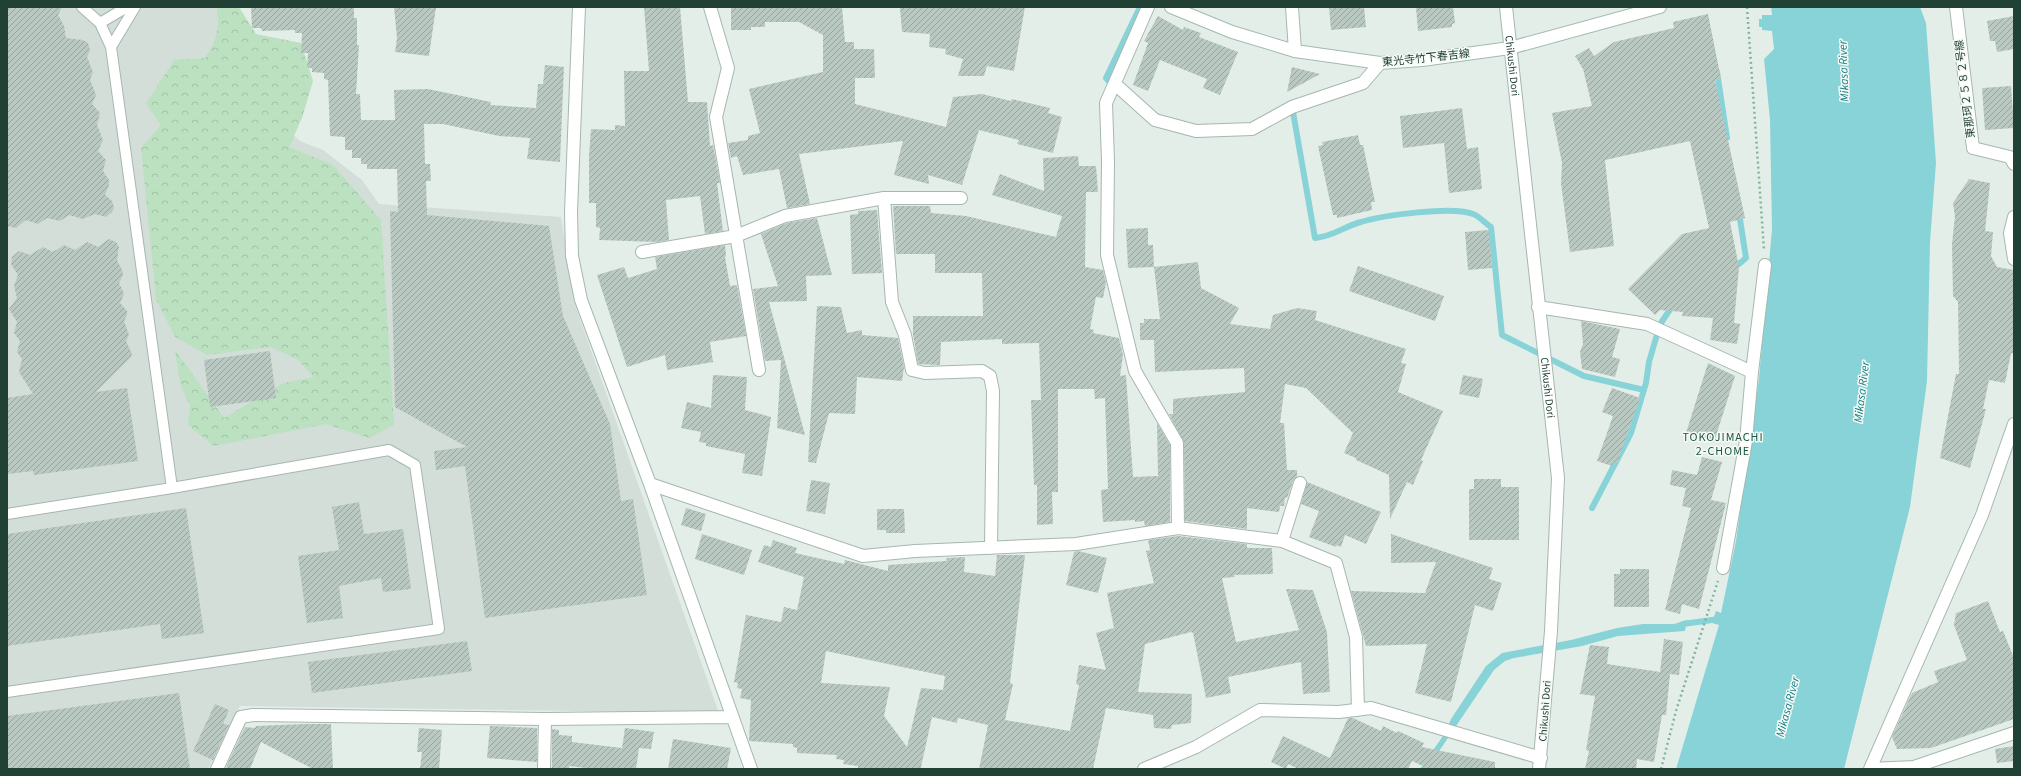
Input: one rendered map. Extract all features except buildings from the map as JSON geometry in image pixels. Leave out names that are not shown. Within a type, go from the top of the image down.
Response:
[{"type":"street","points":[[579,7],[571,212],[572,256],[581,300],[650,484],[731,717],[751,769]]},
{"type":"street","points":[[710,7],[728,68],[716,117],[758,370]]},
{"type":"street","points":[[1148,7],[1106,103],[1108,161],[1107,255],[1135,371],[1176,443],[1178,528]]},
{"type":"street","name":"東光寺竹下春吉線","points":[[1171,7],[1232,32],[1295,51],[1380,63],[1422,60],[1510,48],[1660,7]]},
{"type":"street","points":[[1292,7],[1295,51]]},
{"type":"street","name":"Chikushi Dori","points":[[1506,7],[1558,478],[1551,631],[1540,763]]},
{"type":"street","name":"東那珂２５８２号線","points":[[1956,7],[1973,148],[2010,157],[2014,164]]},
{"type":"street","points":[[1115,84],[1155,120],[1196,131],[1252,129],[1292,106],[1363,83],[1380,63]]},
{"type":"street","points":[[884,198],[892,302],[905,335],[912,370],[926,373],[982,371],[990,376],[993,391],[991,548]]},
{"type":"street","points":[[642,252],[736,236],[785,216],[884,198],[961,198]]},
{"type":"street","points":[[2014,217],[2010,233],[2014,259]]},
{"type":"street","points":[[1723,568],[1746,441],[1752,372],[1765,266]]},
{"type":"street","points":[[1538,307],[1647,324],[1752,372]]},
{"type":"street","points":[[2014,424],[1982,515],[1870,769],[1914,767],[2014,733]]},
{"type":"street","points":[[1282,541],[1300,483]]},
{"type":"street","points":[[650,484],[863,556],[915,551],[1076,544],[1178,528],[1282,541],[1336,563],[1356,637],[1358,710]]},
{"type":"street","points":[[1144,769],[1196,747],[1260,710],[1339,712],[1371,708],[1540,763]]},
{"type":"street","points":[[217,769],[238,721],[244,716],[545,719],[731,717]]},
{"type":"street","points":[[544,769],[545,719]]},
{"type":"lane","points":[[82,7],[100,23],[111,47],[172,488]]},
{"type":"lane","points":[[100,23],[127,7]]},
{"type":"lane","points":[[111,47],[136,7]]},
{"type":"lane","points":[[7,514],[172,488],[388,450],[415,465],[439,628],[7,692]]},
{"type":"path","points":[[1747,7],[1765,266]]},
{"type":"path","points":[[1660,769],[1705,616],[1723,568]]},
{"type":"shaded area","points":[[7,7],[229,7],[288,130],[300,141],[323,150],[362,180],[379,204],[561,217],[575,305],[719,713],[240,706],[208,769],[7,769]]},
{"type":"green space","points":[[217,7],[239,7],[256,34],[301,43],[313,81],[302,118],[289,147],[333,165],[381,220],[394,425],[369,438],[326,424],[214,446],[188,425],[190,406],[180,383],[175,350],[224,418],[284,383],[314,377],[297,359],[270,347],[207,355],[175,337],[156,299],[141,148],[161,125],[146,104],[174,60],[205,58],[217,34]]},
{"type":"water","name":"Mikasa River","points":[[1771,7],[1920,7],[1926,23],[1936,163],[1930,242],[1927,381],[1910,507],[1844,769],[1676,769],[1719,625],[1712,623],[1716,611],[1721,613],[1736,541],[1759,379],[1772,229],[1770,120],[1764,59],[1774,49],[1772,31],[1762,30],[1762,27],[1759,27],[1759,19],[1762,19],[1762,15],[1772,15]]},
{"type":"water","points":[[1687,620],[1690,621],[1689,625],[1686,625],[1685,631],[1618,636],[1582,646],[1514,658],[1505,661],[1494,670],[1427,769],[1420,769],[1445,733],[1451,719],[1486,666],[1502,653],[1571,640],[1617,628],[1643,624],[1674,624]]},
{"type":"waterway","points":[[1114,87],[1106,78],[1140,7]]},
{"type":"waterway","points":[[1717,72],[1727,138]]},
{"type":"waterway","points":[[1287,113],[1293,112],[1315,238],[1333,234],[1361,222],[1401,214],[1434,211],[1450,211],[1473,214],[1491,227],[1502,335],[1584,376],[1644,390]]},
{"type":"waterway","points":[[1732,266],[1739,264],[1746,258],[1739,213]]},
{"type":"waterway","points":[[1592,508],[1631,433],[1646,383],[1649,362],[1656,338],[1661,323],[1673,305]]},
{"type":"waterway","points":[[1683,624],[1719,619]]},
{"type":"district","name":"TOKOJIMACHI 2-CHOME","points":[[1723,444]]}]
